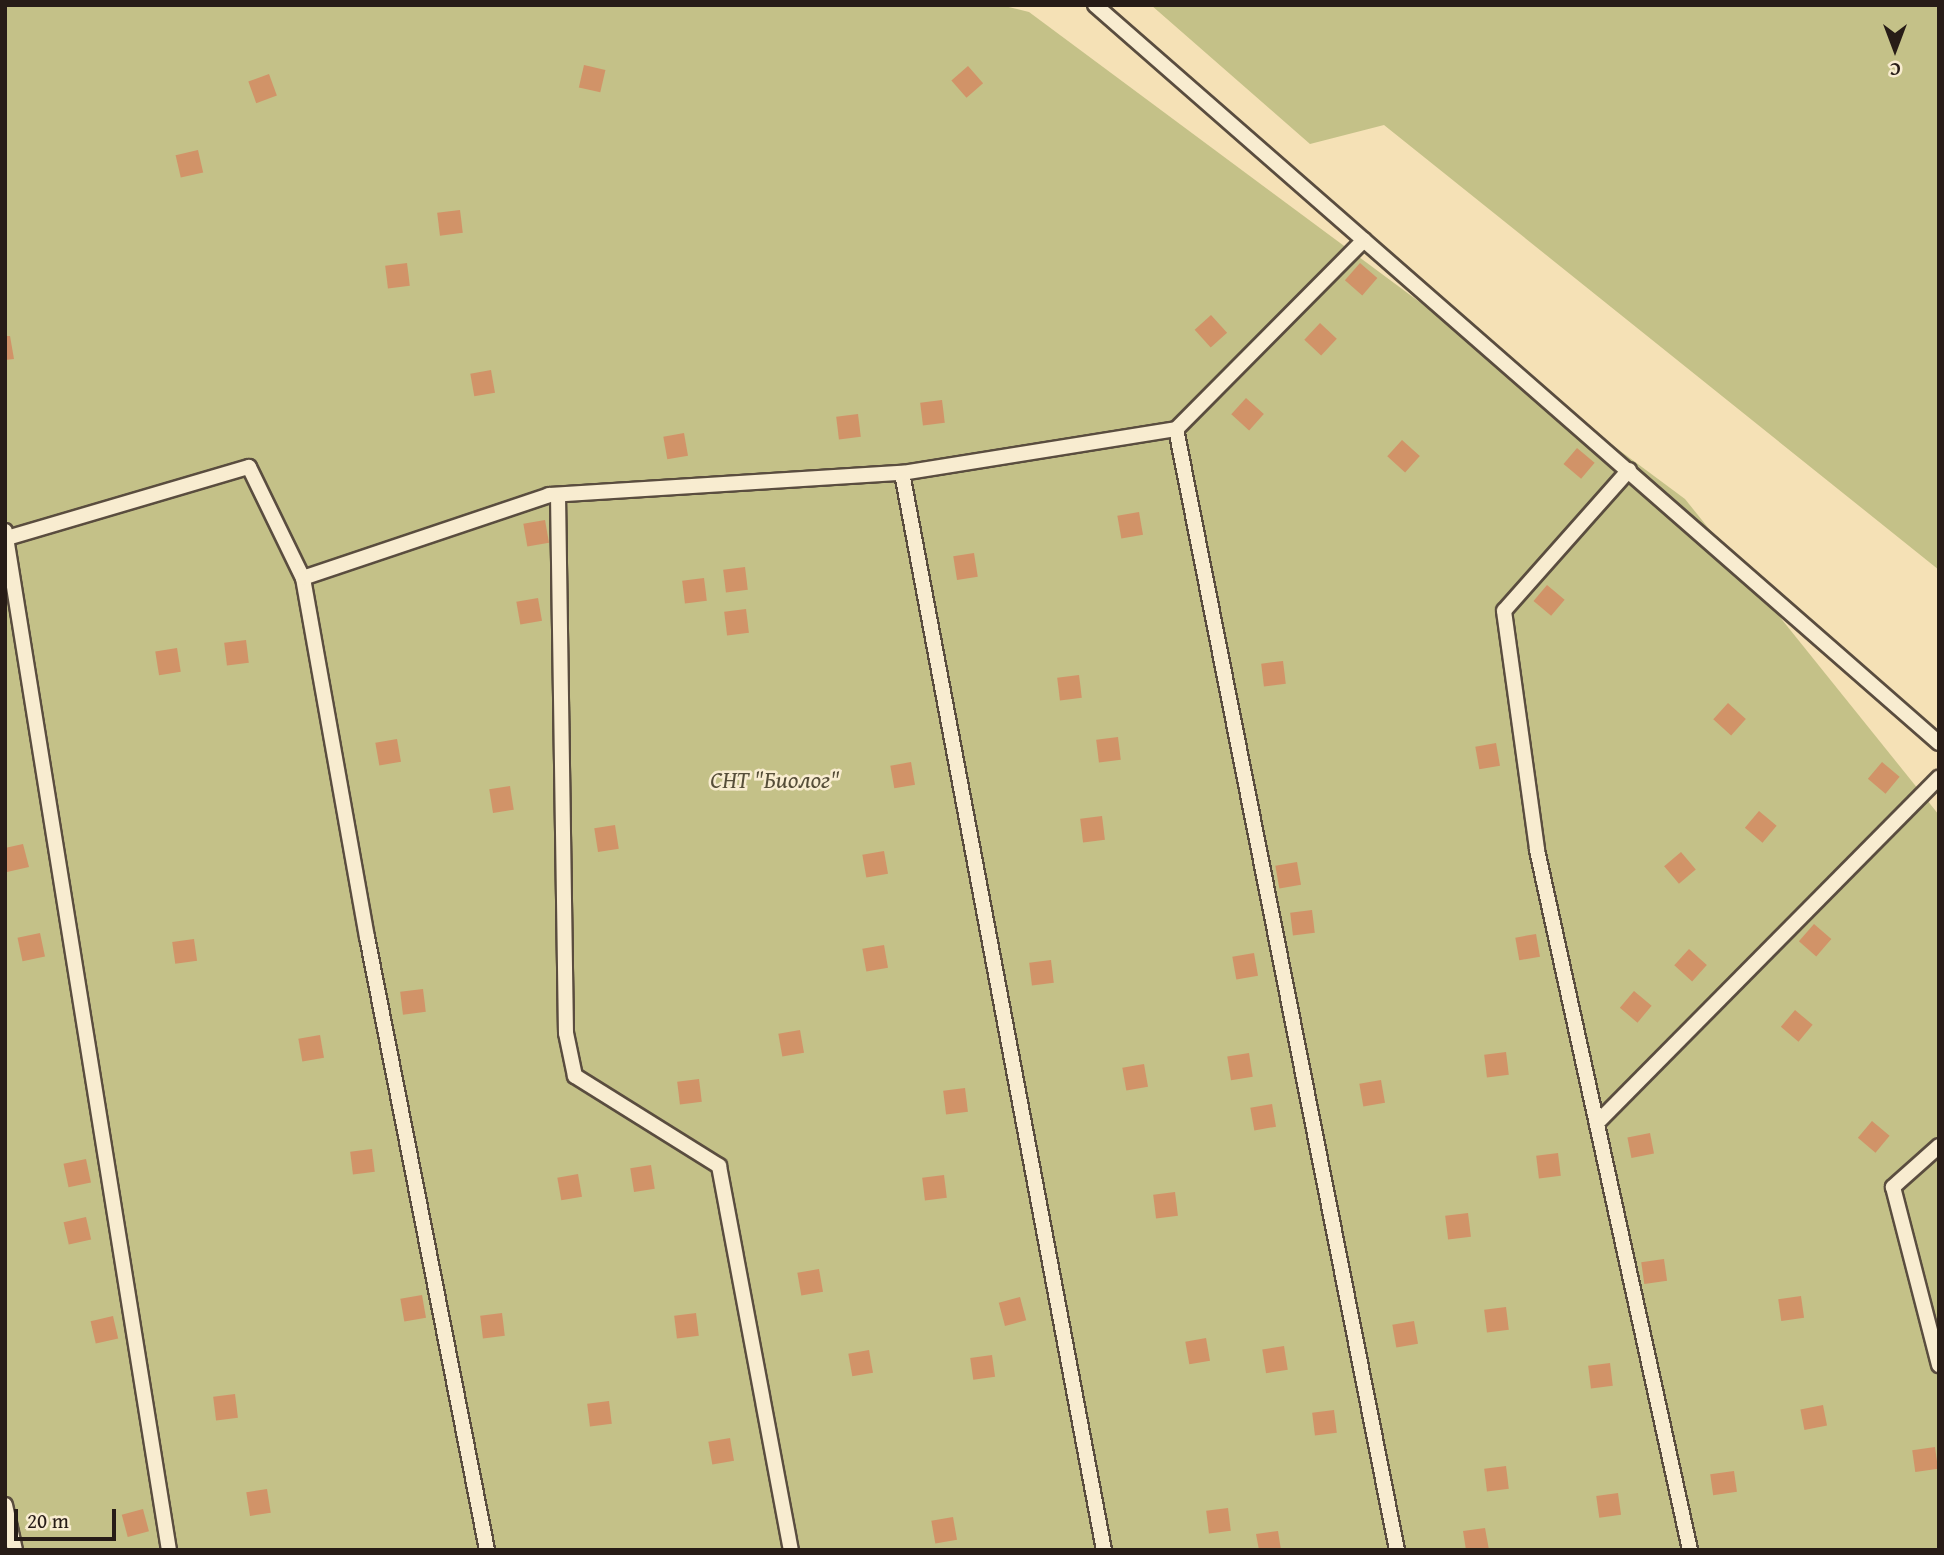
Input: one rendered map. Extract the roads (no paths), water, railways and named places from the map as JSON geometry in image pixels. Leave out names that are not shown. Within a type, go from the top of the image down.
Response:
[{"type":"lane","points":[[1095,5],[1939,743]]},
{"type":"lane","points":[[303,578],[558,495],[902,473],[1176,429],[1364,240]]},
{"type":"lane","points":[[1176,429],[1396,1550]]},
{"type":"lane","points":[[169,1550],[6,534],[249,467],[303,578],[367,937],[487,1550]]},
{"type":"lane","points":[[1629,470],[1504,611],[1538,850],[1690,1550]]},
{"type":"lane","points":[[902,473],[1104,1550]]},
{"type":"lane","points":[[558,495],[566,1033],[575,1076],[719,1167],[791,1550]]},
{"type":"lane","points":[[1597,1123],[1939,778]]},
{"type":"lane","points":[[1939,1146],[1893,1187],[1939,1365]]},
{"type":"lane","points":[[5,1505],[15,1550]]},
{"type":"park label","name":"СНТ \"Биолог\"","points":[[775,780]]}]
